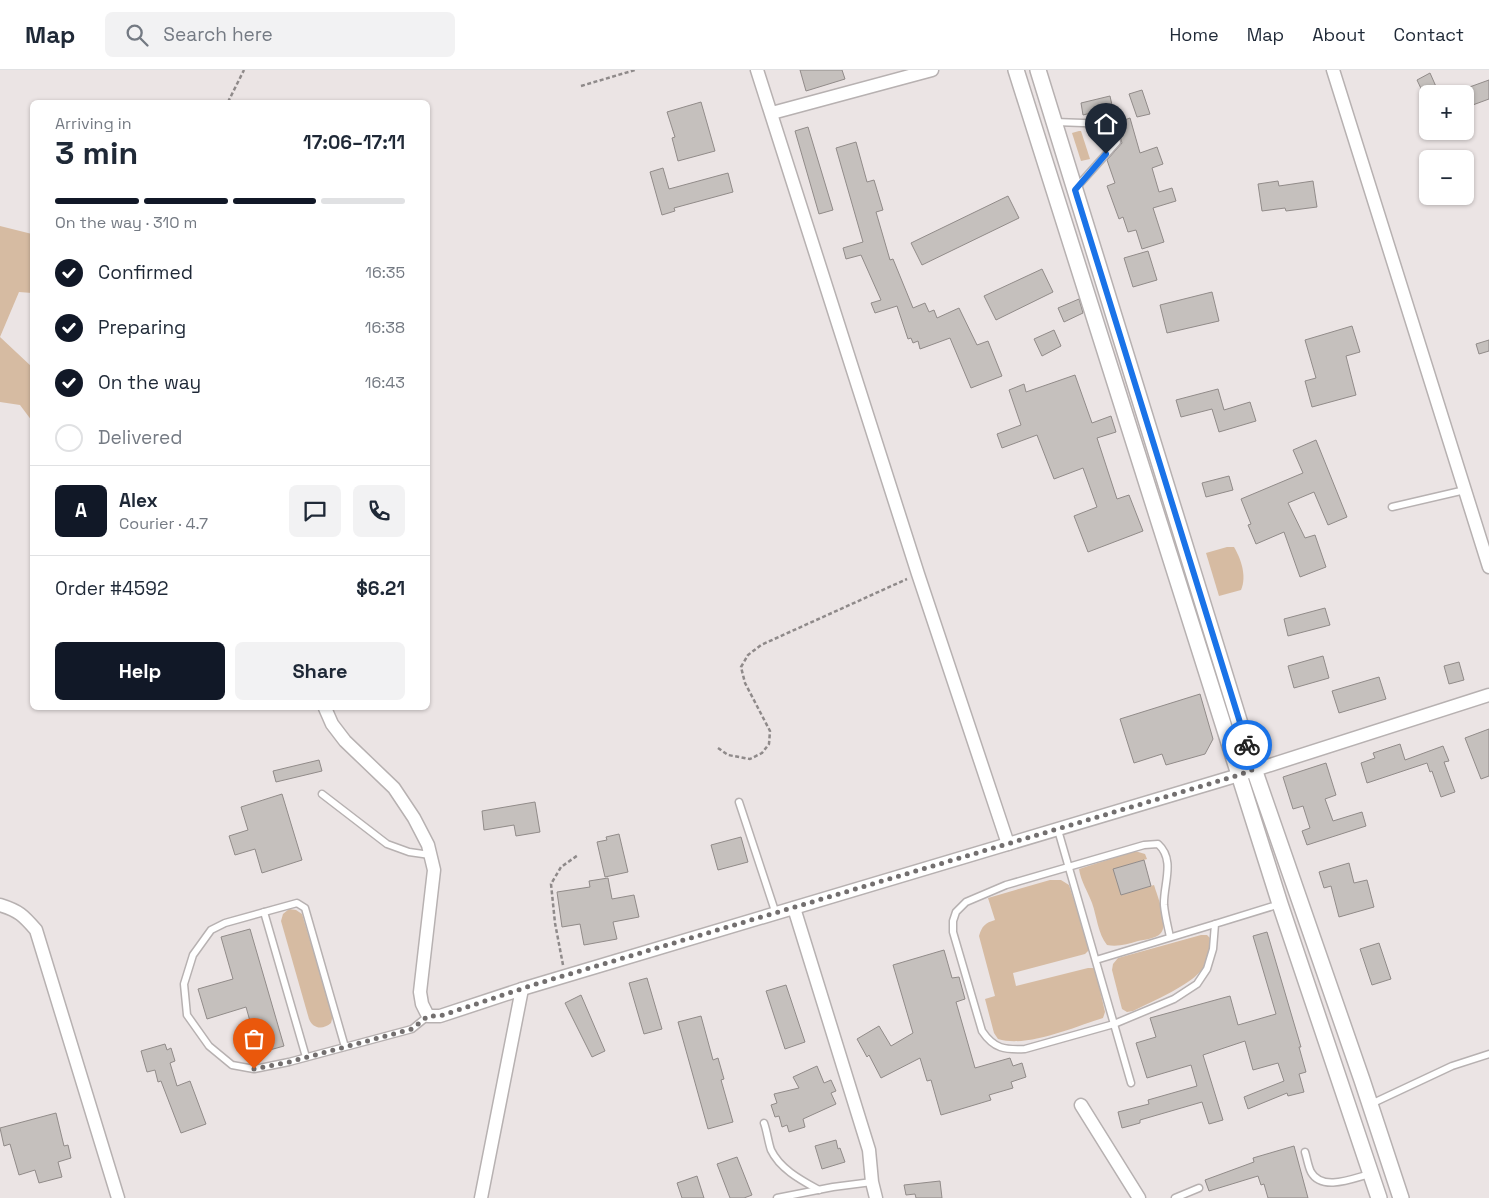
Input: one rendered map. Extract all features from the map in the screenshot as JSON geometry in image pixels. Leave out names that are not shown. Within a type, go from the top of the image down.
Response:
[{"type":"street","points":[[757,70],[918,574],[1008,844]]},
{"type":"street","points":[[772,113],[932,70]]},
{"type":"street","points":[[1016,70],[1280,904],[1379,1198]]},
{"type":"street","points":[[1038,70],[1254,769],[1401,1198]]},
{"type":"street","points":[[1333,70],[1489,567]]},
{"type":"street","points":[[326,710],[332,724],[345,741],[394,788],[414,818],[432,856],[434,870],[420,992],[422,1004],[428,1016],[440,1016],[565,976],[1239,775],[1489,695]]},
{"type":"street","points":[[0,905],[16,910],[36,930],[118,1198]]},
{"type":"street","points":[[794,908],[869,1150],[872,1182],[876,1198]]},
{"type":"street","points":[[481,1198],[522,989]]},
{"type":"street","points":[[1080,1105],[1139,1198]]},
{"type":"lane","points":[[1054,122],[1111,124],[1117,142],[1075,190]]},
{"type":"lane","points":[[1392,507],[1465,490]]},
{"type":"lane","points":[[322,794],[387,844],[409,852],[432,856]]},
{"type":"lane","points":[[739,802],[776,914]]},
{"type":"lane","points":[[1058,830],[1131,1083]]},
{"type":"lane","points":[[1170,937],[1164,904],[1168,868],[1164,848],[1158,844],[1144,845],[1006,885],[966,902],[956,912],[953,921],[956,941],[982,1032],[989,1041],[1010,1050],[1025,1049],[1114,1024],[1174,998],[1197,984],[1207,969],[1211,956],[1215,924]]},
{"type":"lane","points":[[345,1046],[305,908],[297,903],[225,923],[211,930],[193,955],[184,984],[187,1014],[209,1046],[232,1065],[254,1069],[289,1062],[412,1029],[428,1016]]},
{"type":"lane","points":[[1096,960],[1280,904]]},
{"type":"lane","points":[[264,912],[306,1057]]},
{"type":"lane","points":[[1370,1105],[1452,1066],[1489,1054]]},
{"type":"lane","points":[[764,1123],[772,1150],[784,1166],[801,1180],[819,1190]]},
{"type":"lane","points":[[1305,1152],[1311,1173],[1318,1180],[1326,1183],[1370,1174]]},
{"type":"lane","points":[[777,1198],[872,1182]]},
{"type":"lane","points":[[1175,1198],[1199,1188]]},
{"type":"path","points":[[229,100],[244,70]]},
{"type":"path","points":[[581,86],[635,70]]},
{"type":"path","points":[[718,748],[728,755],[750,759],[762,754],[768,744],[770,731],[745,683],[741,667],[748,655],[761,645],[918,574]]},
{"type":"path","points":[[565,976],[555,923],[551,884],[561,867],[578,855]]},
{"type":"shaded area","points":[[1081,131],[1090,159],[1081,161],[1072,133]]},
{"type":"shaded area","points":[[0,226],[30,234],[30,293],[19,292],[0,337]]},
{"type":"shaded area","points":[[0,337],[30,365],[30,418],[20,405],[0,402]]},
{"type":"shaded area","points":[[1234,547],[1239,557],[1243,573],[1243,585],[1241,590],[1219,596],[1206,553]]},
{"type":"shaded area","points":[[1135,851],[1145,854],[1147,859],[1114,869],[1121,895],[1154,885],[1162,910],[1163,930],[1160,934],[1150,939],[1123,945],[1107,945],[1100,931],[1079,869]]},
{"type":"shaded area","points":[[1050,880],[1061,880],[1069,885],[1090,949],[1085,954],[1013,973],[1016,986],[1088,968],[1095,968],[1105,1012],[1103,1018],[1036,1039],[1010,1041],[998,1039],[994,1033],[985,999],[995,996],[979,936],[984,925],[995,920],[988,898]]},
{"type":"shaded area","points":[[289,909],[296,910],[302,914],[333,1015],[331,1023],[325,1027],[316,1027],[309,1019],[281,921],[283,914]]},
{"type":"shaded area","points":[[1201,935],[1207,935],[1210,938],[1210,945],[1206,961],[1198,974],[1171,992],[1133,1011],[1127,1012],[1122,1009],[1112,970],[1113,964],[1118,958]]},
{"type":"building","points":[[800,70],[842,70],[845,79],[806,91]]},
{"type":"building","points":[[1430,73],[1435,85],[1419,85],[1417,80]]},
{"type":"building","points":[[1489,80],[1489,99],[1474,105],[1474,85]]},
{"type":"building","points":[[1142,90],[1150,114],[1137,117],[1129,94]]},
{"type":"building","points":[[1110,96],[1116,122],[1111,119],[1092,118],[1091,113],[1083,115],[1081,103]]},
{"type":"building","points":[[701,102],[715,151],[678,161],[672,138],[675,137],[667,112]]},
{"type":"building","points":[[1130,118],[1140,153],[1157,147],[1163,164],[1152,168],[1159,192],[1172,188],[1176,201],[1153,208],[1164,242],[1142,249],[1136,230],[1128,232],[1123,217],[1119,219],[1107,186],[1115,183],[1107,160],[1122,143],[1116,123]]},
{"type":"building","points":[[808,127],[833,210],[819,214],[795,131]]},
{"type":"building","points":[[1095,128],[1107,129],[1111,141],[1104,149],[1101,147]]},
{"type":"building","points":[[856,142],[867,182],[874,180],[883,210],[876,212],[890,260],[893,259],[913,308],[925,303],[929,312],[934,310],[937,318],[959,308],[977,345],[988,341],[1002,376],[971,388],[950,338],[920,349],[918,341],[913,343],[911,338],[908,339],[897,306],[875,313],[871,303],[881,300],[861,255],[846,259],[843,248],[863,242],[836,148]]},
{"type":"building","points":[[663,168],[669,189],[728,173],[733,192],[674,208],[675,211],[662,215],[650,172]]},
{"type":"building","points":[[1278,181],[1279,186],[1313,181],[1317,207],[1286,211],[1285,208],[1262,211],[1258,184]]},
{"type":"building","points":[[1008,196],[1019,218],[922,265],[911,243]]},
{"type":"building","points":[[1148,251],[1157,280],[1133,287],[1124,258]]},
{"type":"building","points":[[1042,269],[1053,292],[996,320],[984,296]]},
{"type":"building","points":[[1212,292],[1219,321],[1167,333],[1160,305]]},
{"type":"building","points":[[1079,299],[1083,313],[1064,322],[1058,308]]},
{"type":"building","points":[[1352,326],[1360,352],[1346,356],[1356,395],[1312,407],[1305,381],[1316,378],[1305,340]]},
{"type":"building","points":[[1054,330],[1061,346],[1042,356],[1034,339]]},
{"type":"building","points":[[1489,340],[1489,351],[1479,354],[1476,344]]},
{"type":"building","points":[[1075,375],[1092,423],[1111,416],[1116,432],[1097,438],[1117,499],[1129,495],[1143,531],[1088,552],[1074,516],[1097,507],[1083,468],[1054,479],[1037,435],[1002,448],[997,434],[1021,425],[1009,390],[1024,384],[1026,392]]},
{"type":"building","points":[[1218,389],[1224,410],[1250,402],[1256,421],[1219,432],[1212,409],[1181,417],[1176,400]]},
{"type":"building","points":[[1316,440],[1347,517],[1328,525],[1314,492],[1288,503],[1305,538],[1315,535],[1326,567],[1300,577],[1284,532],[1256,544],[1248,525],[1251,524],[1241,499],[1303,473],[1293,450]]},
{"type":"building","points":[[1229,476],[1233,490],[1206,497],[1202,483]]},
{"type":"building","points":[[1325,608],[1330,625],[1288,636],[1284,619]]},
{"type":"building","points":[[1323,656],[1329,678],[1294,688],[1288,666]]},
{"type":"building","points":[[1459,662],[1464,680],[1449,684],[1444,666]]},
{"type":"building","points":[[1379,677],[1386,699],[1339,713],[1332,691]]},
{"type":"building","points":[[1200,694],[1213,739],[1205,754],[1166,765],[1162,754],[1134,763],[1120,719]]},
{"type":"building","points":[[1489,729],[1489,776],[1481,779],[1465,738]]},
{"type":"building","points":[[1400,744],[1405,760],[1443,746],[1449,761],[1444,762],[1455,792],[1441,797],[1432,771],[1430,772],[1427,763],[1367,783],[1361,763],[1375,758],[1373,753]]},
{"type":"building","points":[[319,760],[322,771],[276,782],[273,771]]},
{"type":"building","points":[[1326,763],[1336,795],[1325,799],[1333,821],[1362,812],[1366,826],[1307,845],[1302,831],[1310,828],[1303,806],[1293,809],[1283,777]]},
{"type":"building","points":[[282,794],[302,860],[262,873],[255,849],[235,855],[229,836],[248,830],[241,807]]},
{"type":"building","points":[[535,802],[540,832],[516,836],[514,825],[484,830],[482,811]]},
{"type":"building","points":[[619,834],[628,872],[605,877],[597,842],[607,840],[606,837]]},
{"type":"building","points":[[741,837],[748,862],[718,870],[711,845]]},
{"type":"building","points":[[1144,860],[1151,886],[1121,895],[1113,869]]},
{"type":"building","points":[[1349,863],[1354,883],[1367,880],[1374,907],[1339,917],[1331,886],[1324,888],[1319,872]]},
{"type":"building","points":[[608,878],[612,899],[634,895],[639,917],[613,922],[617,939],[584,945],[580,924],[562,927],[557,892],[590,887],[589,881]]},
{"type":"building","points":[[250,929],[284,1046],[259,1053],[246,1007],[207,1019],[198,989],[233,979],[221,937]]},
{"type":"building","points":[[1267,932],[1301,1047],[1299,1047],[1306,1072],[1299,1074],[1304,1092],[1288,1096],[1287,1093],[1248,1109],[1244,1097],[1284,1081],[1278,1063],[1253,1070],[1245,1041],[1203,1055],[1223,1120],[1209,1124],[1202,1102],[1140,1120],[1140,1123],[1122,1128],[1118,1112],[1149,1104],[1148,1100],[1197,1086],[1191,1065],[1147,1078],[1136,1043],[1156,1037],[1150,1018],[1230,996],[1238,1025],[1276,1014],[1253,936]]},
{"type":"building","points":[[1379,943],[1391,979],[1372,985],[1360,949]]},
{"type":"building","points":[[944,950],[952,978],[959,977],[965,999],[956,1002],[975,1068],[1010,1058],[1013,1066],[1022,1063],[1026,1077],[1011,1082],[1013,1088],[989,1095],[991,1100],[941,1115],[931,1080],[927,1081],[920,1058],[881,1078],[869,1055],[867,1057],[857,1039],[879,1026],[891,1046],[913,1033],[893,965]]},
{"type":"building","points":[[647,978],[662,1029],[644,1034],[629,983]]},
{"type":"building","points":[[786,985],[805,1042],[785,1049],[766,991]]},
{"type":"building","points":[[581,995],[605,1051],[592,1057],[565,1003]]},
{"type":"building","points":[[701,1016],[713,1060],[718,1058],[724,1079],[721,1080],[733,1122],[708,1129],[678,1022]]},
{"type":"building","points":[[165,1044],[167,1050],[171,1048],[175,1061],[170,1063],[177,1086],[190,1081],[206,1124],[181,1133],[161,1081],[158,1082],[155,1070],[147,1072],[141,1051]]},
{"type":"building","points":[[817,1066],[824,1083],[831,1080],[836,1091],[831,1093],[836,1104],[803,1119],[805,1127],[789,1132],[787,1125],[782,1127],[779,1116],[775,1117],[771,1105],[777,1103],[774,1094],[799,1088],[793,1077]]},
{"type":"building","points":[[56,1113],[64,1146],[68,1145],[71,1158],[58,1162],[62,1177],[39,1183],[35,1170],[19,1175],[10,1144],[4,1146],[0,1128]]},
{"type":"building","points":[[836,1140],[838,1149],[840,1148],[845,1162],[822,1169],[815,1146]]},
{"type":"building","points":[[1294,1146],[1308,1198],[1268,1198],[1264,1184],[1261,1185],[1258,1176],[1209,1191],[1205,1180],[1254,1162],[1253,1158]]},
{"type":"building","points":[[737,1157],[752,1195],[744,1198],[730,1198],[717,1164]]},
{"type":"building","points":[[697,1176],[704,1198],[682,1198],[677,1183]]},
{"type":"building","points":[[940,1181],[942,1198],[916,1198],[915,1194],[906,1195],[904,1185]]},
{"type":"way so far","points":[[254,1069],[289,1062],[412,1029],[428,1016],[440,1016],[536,984],[1239,775],[1254,769],[1247,745]]},
{"type":"route","points":[[1106,154],[1075,190],[1247,745]]}]
